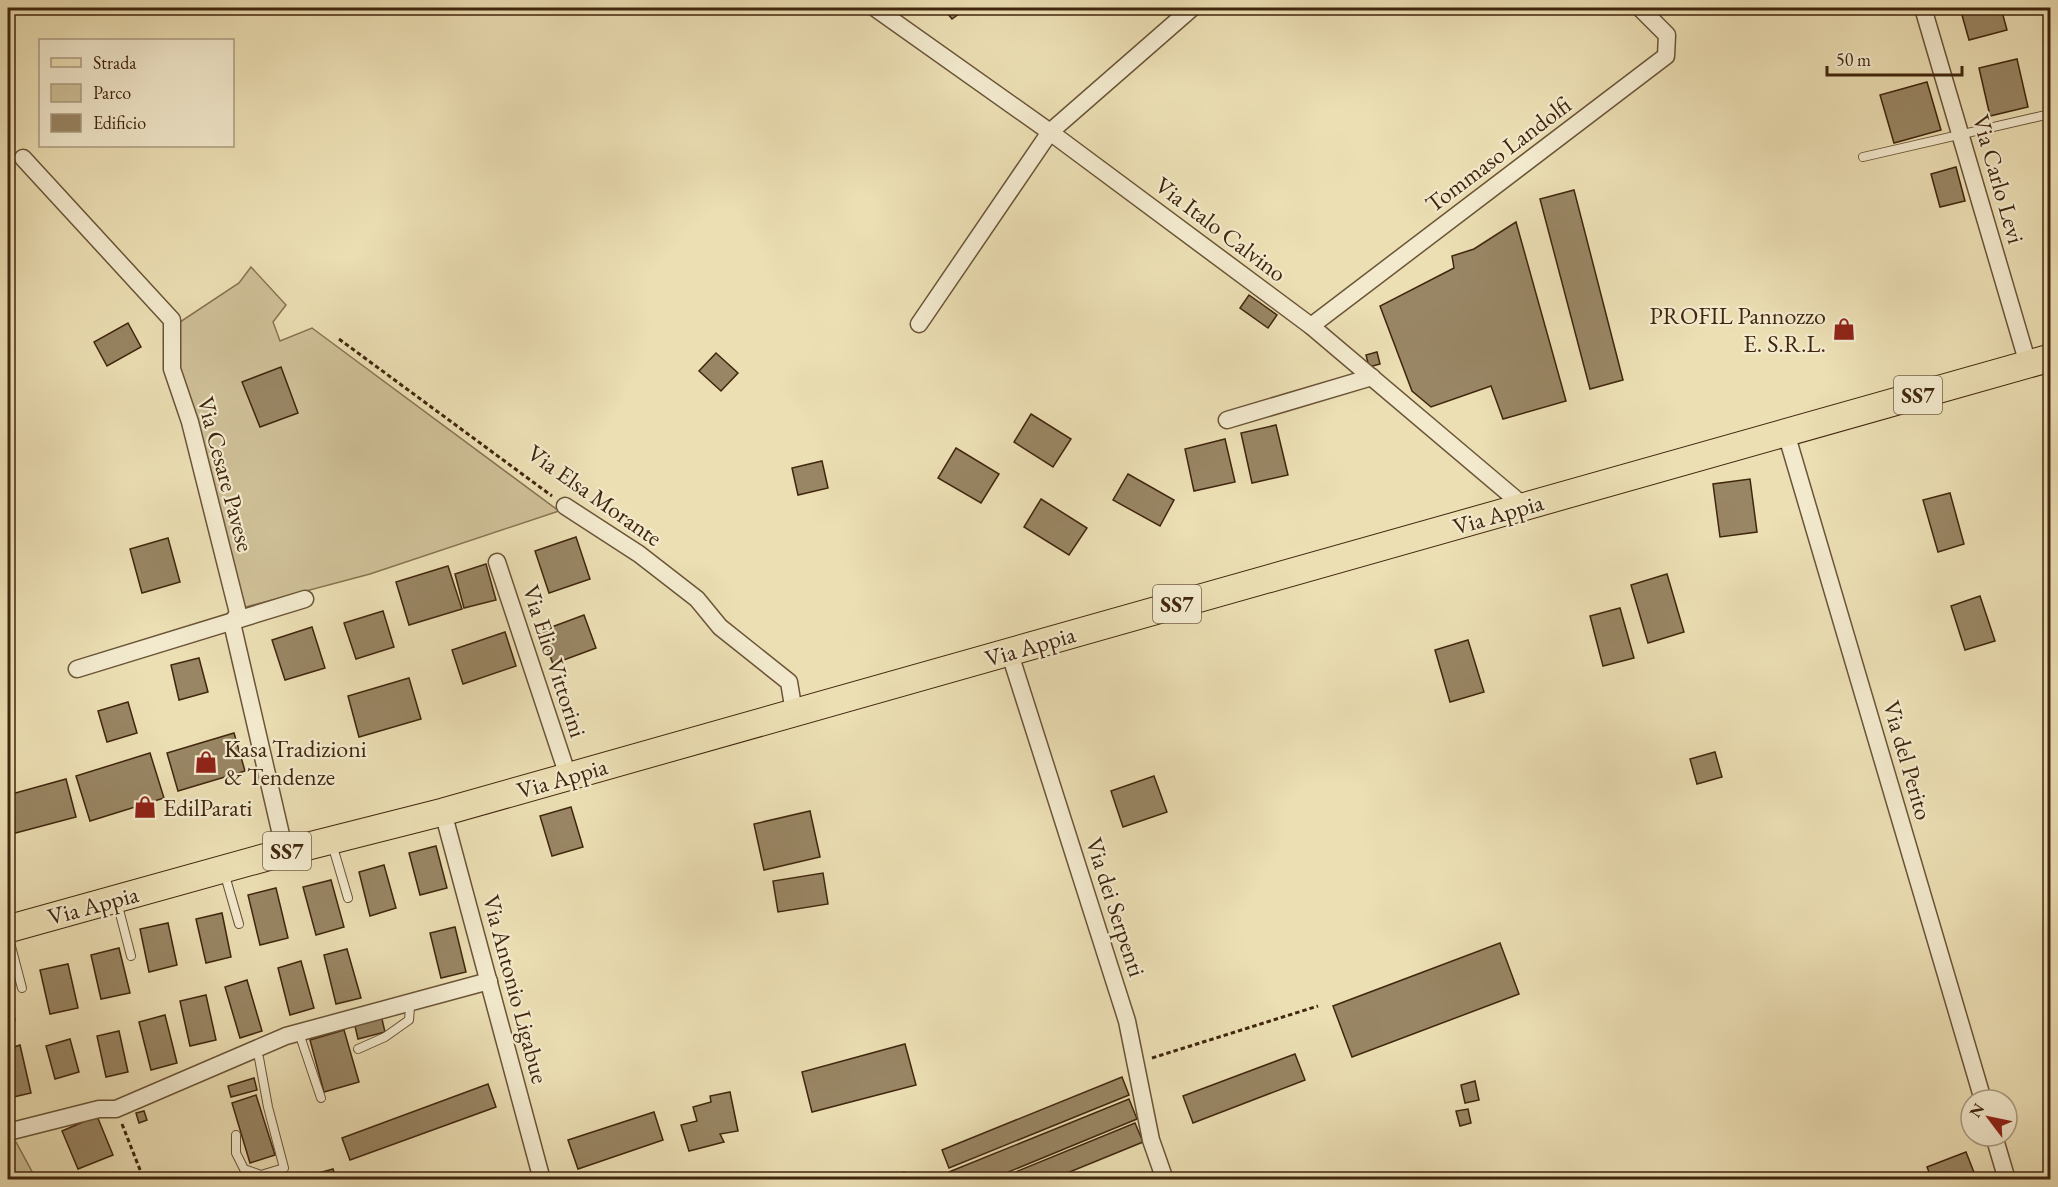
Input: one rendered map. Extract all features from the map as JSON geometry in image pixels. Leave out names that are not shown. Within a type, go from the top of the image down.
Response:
[{"type":"main road","name":"Via Appia","points":[[8,929],[285,852],[443,812],[2039,361]]},
{"type":"street","name":"Via Italo Calvino","points":[[875,8],[1050,132],[1311,326],[1525,507]]},
{"type":"street","points":[[919,324],[1050,132],[1192,8]]},
{"type":"street","name":"Tommaso Landolfi","points":[[1311,326],[1666,56],[1667,35],[1640,8]]},
{"type":"street","name":"Via Carlo Levi","points":[[1923,8],[1961,135],[2039,361]]},
{"type":"street","name":"Via Cesare Pavese","points":[[23,158],[172,320],[172,369],[190,422],[238,613],[232,623],[285,852]]},
{"type":"street","points":[[1227,420],[1372,377]]},
{"type":"street","name":"Via del Perito","points":[[1786,433],[1979,1088]]},
{"type":"street","name":"Via Elsa Morante","points":[[565,506],[639,554],[697,600],[720,627],[789,682],[794,712]]},
{"type":"street","name":"Via Elio Vittorini","points":[[497,562],[568,776]]},
{"type":"street","points":[[77,669],[305,599]]},
{"type":"street","name":"Via dei Serpenti","points":[[1009,651],[1127,1021],[1151,1140],[1165,1179]]},
{"type":"street","name":"Via Antonio Ligabue","points":[[443,812],[542,1179]]},
{"type":"street","points":[[8,1132],[99,1109],[116,1109],[255,1049],[299,1033],[489,981]]},
{"type":"street","points":[[1998,1148],[2007,1179]]},
{"type":"lane","points":[[1863,157],[2050,114]]},
{"type":"lane","points":[[332,840],[348,898]]},
{"type":"lane","points":[[223,869],[239,924]]},
{"type":"lane","points":[[116,899],[130,956]]},
{"type":"lane","points":[[8,935],[22,988]]},
{"type":"lane","points":[[358,1049],[385,1037],[409,1020],[408,1003]]},
{"type":"lane","points":[[299,1033],[321,1098]]},
{"type":"lane","points":[[236,1135],[236,1153],[244,1169],[261,1175],[284,1168],[255,1049]]},
{"type":"path","name":"Via Elsa Morante","points":[[339,339],[565,506]]},
{"type":"path","points":[[1136,1063],[1318,1006]]},
{"type":"path","points":[[116,1109],[144,1179]]},
{"type":"green space","points":[[251,267],[286,305],[273,322],[280,341],[312,328],[559,511],[370,574],[242,608],[176,365],[180,322],[239,283]]},
{"type":"green space","points":[[16,1142],[36,1179],[8,1179],[8,1144]]},
{"type":"building","points":[[943,8],[967,8],[952,19]]},
{"type":"building","points":[[1960,8],[2001,8],[2007,30],[1969,40]]},
{"type":"building","points":[[2017,59],[2028,107],[1990,116],[1979,68]]},
{"type":"building","points":[[1927,82],[1941,130],[1894,143],[1880,95]]},
{"type":"building","points":[[1956,167],[1965,201],[1940,207],[1931,174]]},
{"type":"building","points":[[1574,190],[1623,380],[1590,389],[1540,199]]},
{"type":"building","points":[[1516,222],[1566,401],[1503,419],[1491,386],[1431,407],[1412,391],[1380,306],[1454,268],[1452,256],[1474,249]]},
{"type":"building","points":[[1249,295],[1277,315],[1268,328],[1240,308]]},
{"type":"building","points":[[128,323],[141,347],[107,366],[94,342]]},
{"type":"building","points":[[1377,352],[1380,364],[1369,367],[1366,355]]},
{"type":"building","points":[[716,353],[738,373],[721,391],[699,371]]},
{"type":"building","points":[[281,367],[298,413],[260,427],[242,382]]},
{"type":"building","points":[[1031,414],[1071,439],[1053,467],[1014,442]]},
{"type":"building","points":[[1276,425],[1288,475],[1252,483],[1241,433]]},
{"type":"building","points":[[1225,439],[1235,482],[1194,491],[1185,449]]},
{"type":"building","points":[[956,448],[999,474],[981,503],[938,478]]},
{"type":"building","points":[[822,461],[828,488],[798,495],[792,468]]},
{"type":"building","points":[[1128,474],[1174,500],[1160,526],[1113,500]]},
{"type":"building","points":[[1750,479],[1757,532],[1720,537],[1713,484]]},
{"type":"building","points":[[1950,493],[1964,544],[1938,552],[1923,500]]},
{"type":"building","points":[[1041,499],[1087,528],[1069,555],[1024,527]]},
{"type":"building","points":[[576,537],[590,579],[549,593],[535,551]]},
{"type":"building","points":[[168,538],[180,582],[142,593],[130,549]]},
{"type":"building","points":[[486,564],[496,600],[464,608],[455,574]]},
{"type":"building","points":[[448,566],[462,609],[409,625],[396,582]]},
{"type":"building","points":[[1667,574],[1684,632],[1648,643],[1631,585]]},
{"type":"building","points":[[1980,596],[1995,641],[1965,650],[1951,606]]},
{"type":"building","points":[[1620,608],[1634,658],[1603,666],[1590,616]]},
{"type":"building","points":[[383,611],[394,647],[356,659],[344,623]]},
{"type":"building","points":[[584,615],[596,648],[553,664],[541,631]]},
{"type":"building","points":[[312,627],[325,668],[285,680],[272,640]]},
{"type":"building","points":[[505,632],[516,666],[463,684],[452,650]]},
{"type":"building","points":[[1468,640],[1484,692],[1450,702],[1435,650]]},
{"type":"building","points":[[199,658],[208,692],[179,700],[171,665]]},
{"type":"building","points":[[409,678],[421,719],[359,737],[348,696]]},
{"type":"building","points":[[128,702],[137,733],[107,742],[98,711]]},
{"type":"building","name":"Kasa Tradizioni & Tendenze","points":[[234,733],[245,771],[178,791],[167,753]]},
{"type":"building","points":[[1715,752],[1722,777],[1697,784],[1690,759]]},
{"type":"building","points":[[150,753],[164,798],[90,821],[76,776]]},
{"type":"building","points":[[1154,776],[1167,812],[1123,827],[1111,791]]},
{"type":"building","points":[[66,779],[76,817],[8,835],[8,795]]},
{"type":"building","points":[[571,807],[583,847],[552,856],[540,816]]},
{"type":"building","points":[[810,811],[820,857],[764,870],[754,824]]},
{"type":"building","points":[[436,846],[447,888],[420,895],[409,853]]},
{"type":"building","points":[[384,865],[396,908],[370,916],[359,872]]},
{"type":"building","points":[[823,873],[828,904],[778,912],[773,881]]},
{"type":"building","points":[[331,880],[344,927],[316,935],[303,887]]},
{"type":"building","points":[[276,888],[288,938],[260,945],[248,895]]},
{"type":"building","points":[[222,913],[231,957],[206,963],[196,919]]},
{"type":"building","points":[[168,923],[177,965],[149,972],[140,929]]},
{"type":"building","points":[[455,927],[466,972],[441,978],[430,933]]},
{"type":"building","points":[[1500,943],[1519,994],[1352,1057],[1333,1006]]},
{"type":"building","points":[[119,948],[130,993],[101,999],[91,955]]},
{"type":"building","points":[[347,949],[361,998],[336,1004],[324,955]]},
{"type":"building","points":[[301,961],[314,1008],[290,1015],[278,968]]},
{"type":"building","points":[[68,964],[78,1008],[50,1014],[40,970]]},
{"type":"building","points":[[247,980],[262,1031],[240,1038],[225,987]]},
{"type":"building","points":[[8,992],[15,1020],[8,1022]]},
{"type":"building","points":[[206,995],[216,1040],[190,1046],[180,1001]]},
{"type":"building","points":[[165,1015],[177,1063],[151,1070],[139,1022]]},
{"type":"building","points":[[381,1015],[385,1032],[358,1039],[354,1022]]},
{"type":"building","points":[[344,1030],[359,1082],[324,1092],[310,1040]]},
{"type":"building","points":[[119,1031],[128,1072],[106,1077],[97,1036]]},
{"type":"building","points":[[70,1039],[79,1072],[55,1079],[46,1046]]},
{"type":"building","points":[[905,1044],[916,1085],[812,1112],[802,1072]]},
{"type":"building","points":[[20,1045],[31,1093],[9,1098],[8,1049]]},
{"type":"building","points":[[1295,1054],[1305,1080],[1193,1123],[1183,1096]]},
{"type":"building","points":[[1122,1077],[1129,1095],[949,1168],[942,1150]]},
{"type":"building","points":[[254,1078],[257,1090],[231,1097],[228,1086]]},
{"type":"building","points":[[1475,1081],[1479,1100],[1465,1103],[1461,1085]]},
{"type":"building","points":[[488,1084],[496,1107],[350,1160],[342,1138]]},
{"type":"building","points":[[730,1092],[738,1131],[720,1134],[724,1142],[689,1151],[681,1125],[697,1121],[693,1107],[711,1102],[710,1096]]},
{"type":"building","points":[[256,1095],[275,1155],[250,1163],[232,1103]]},
{"type":"building","points":[[1129,1099],[1137,1119],[989,1180],[952,1180],[949,1172]]},
{"type":"building","points":[[1468,1109],[1471,1123],[1460,1126],[1456,1111]]},
{"type":"building","points":[[144,1111],[147,1120],[139,1123],[136,1113]]},
{"type":"building","points":[[654,1112],[663,1140],[578,1169],[568,1140]]},
{"type":"building","points":[[97,1116],[113,1155],[78,1169],[62,1131]]},
{"type":"building","points":[[1135,1123],[1143,1142],[1050,1180],[996,1180]]},
{"type":"building","points":[[1966,1152],[1977,1180],[1932,1180],[1927,1167]]},
{"type":"building","points":[[333,1169],[336,1179],[309,1180],[308,1176]]},
{"type":"building","points":[[904,1172],[908,1180],[886,1180]]},
{"type":"place","name":"PROFIL Pannozzo E. S.R.L.","points":[[1844,329]]},
{"type":"place","name":"Kasa Tradizioni & Tendenze","points":[[206,762]]},
{"type":"place","name":"EdilParati","points":[[145,807]]}]
